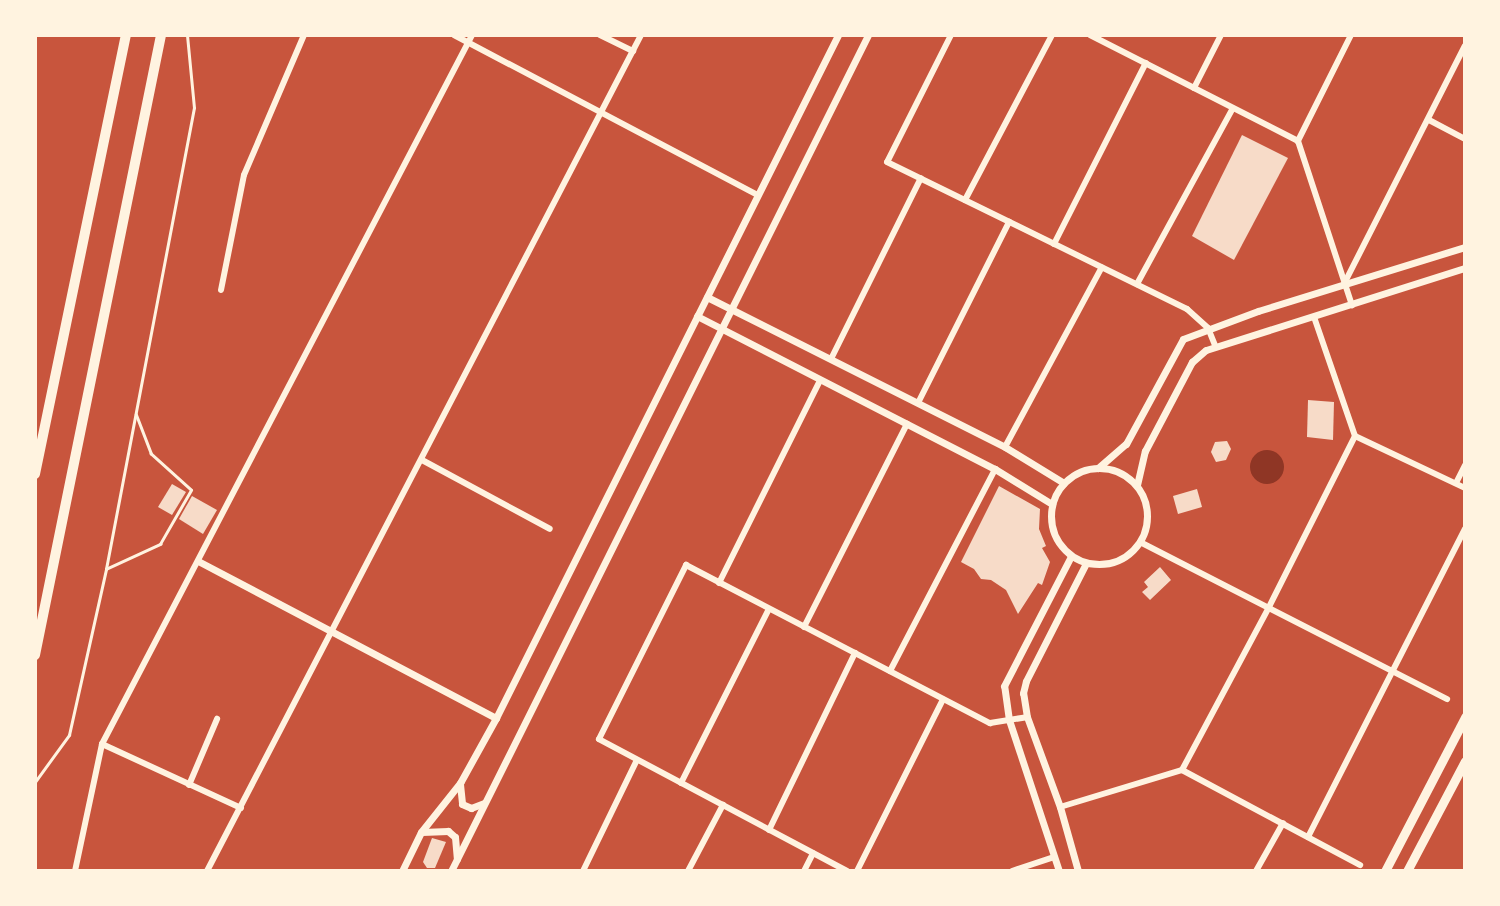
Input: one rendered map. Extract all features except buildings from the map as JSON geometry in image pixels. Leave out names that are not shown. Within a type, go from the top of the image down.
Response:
[{"type":"highway","points":[[35,474],[125,35]]},
{"type":"highway","points":[[35,655],[160,35]]},
{"type":"main road","points":[[1385,871],[1465,717]]},
{"type":"main road","points":[[1407,871],[1465,761]]},
{"type":"street","points":[[221,290],[244,175],[304,35]]},
{"type":"street","points":[[454,35],[758,195]]},
{"type":"street","points":[[75,871],[102,744],[472,35]]},
{"type":"street","points":[[600,35],[633,51]]},
{"type":"street","points":[[206,871],[641,35]]},
{"type":"street","points":[[402,871],[421,832],[460,783],[496,718],[838,35]]},
{"type":"street","points":[[451,871],[868,35]]},
{"type":"street","points":[[951,35],[887,162],[1187,309],[1208,328],[1215,345]]},
{"type":"street","points":[[965,200],[1052,35]]},
{"type":"street","points":[[1090,35],[1104,38],[1146,63],[1298,141]]},
{"type":"street","points":[[1194,88],[1221,35]]},
{"type":"street","points":[[1350,35],[1298,141],[1352,304]]},
{"type":"street","points":[[1344,284],[1465,46]]},
{"type":"street","points":[[1054,244],[1146,63]]},
{"type":"street","points":[[1137,284],[1233,108]]},
{"type":"street","points":[[1429,120],[1465,139]]},
{"type":"street","points":[[831,359],[921,178]]},
{"type":"street","points":[[918,403],[1009,222]]},
{"type":"street","points":[[1098,468],[1126,444],[1183,339],[1208,328],[1465,247]]},
{"type":"street","points":[[1005,447],[1102,267]]},
{"type":"street","points":[[1137,485],[1145,451],[1192,362],[1215,345],[1314,317],[1465,268]]},
{"type":"street","points":[[707,297],[1005,447],[1064,483]]},
{"type":"street","points":[[697,316],[995,469],[1052,504]]},
{"type":"street","points":[[1182,770],[1269,607],[1355,436],[1314,317]]},
{"type":"street","points":[[719,583],[820,380]]},
{"type":"street","points":[[804,627],[907,424]]},
{"type":"street","points":[[1355,436],[1465,488]]},
{"type":"street","points":[[422,460],[550,529]]},
{"type":"street","points":[[1456,483],[1465,466]]},
{"type":"street","points":[[1098,468],[1119,472],[1137,485],[1145,498],[1148,513],[1140,542],[1122,559],[1111,564],[1086,563],[1071,556],[1054,533],[1052,504],[1064,483],[1086,470],[1098,468]]},
{"type":"street","points":[[890,671],[995,469]]},
{"type":"street","points":[[1308,837],[1465,529]]},
{"type":"street","points":[[1140,542],[1447,699]]},
{"type":"street","points":[[1059,871],[1004,701],[1007,676],[1071,556]]},
{"type":"street","points":[[198,561],[496,718]]},
{"type":"street","points":[[1078,871],[1060,807],[1023,702],[1026,681],[1086,563]]},
{"type":"street","points":[[847,871],[599,739],[686,565],[990,723],[1027,717]]},
{"type":"street","points":[[681,783],[769,609]]},
{"type":"street","points":[[769,830],[855,653]]},
{"type":"street","points":[[858,871],[943,699]]},
{"type":"street","points":[[189,785],[217,719]]},
{"type":"street","points":[[102,744],[241,808]]},
{"type":"street","points":[[583,871],[637,760]]},
{"type":"street","points":[[1060,807],[1182,770],[1360,864]]},
{"type":"street","points":[[460,783],[462,804],[471,808],[485,803]]},
{"type":"street","points":[[688,871],[723,805]]},
{"type":"street","points":[[1256,871],[1283,823]]},
{"type":"street","points":[[421,832],[448,831],[455,837],[457,860]]},
{"type":"street","points":[[804,871],[813,853]]},
{"type":"street","points":[[1012,871],[1055,857]]},
{"type":"street","points":[[1038,871],[1043,861]]},
{"type":"lane","points":[[35,782],[69,735],[106,569],[194,108],[187,35]]},
{"type":"lane","points":[[106,569],[160,544],[191,490],[152,454],[135,413]]},
{"type":"shaded area","points":[[1267,450],[1279,455],[1284,467],[1279,479],[1267,484],[1255,479],[1250,467],[1255,455]]}]
